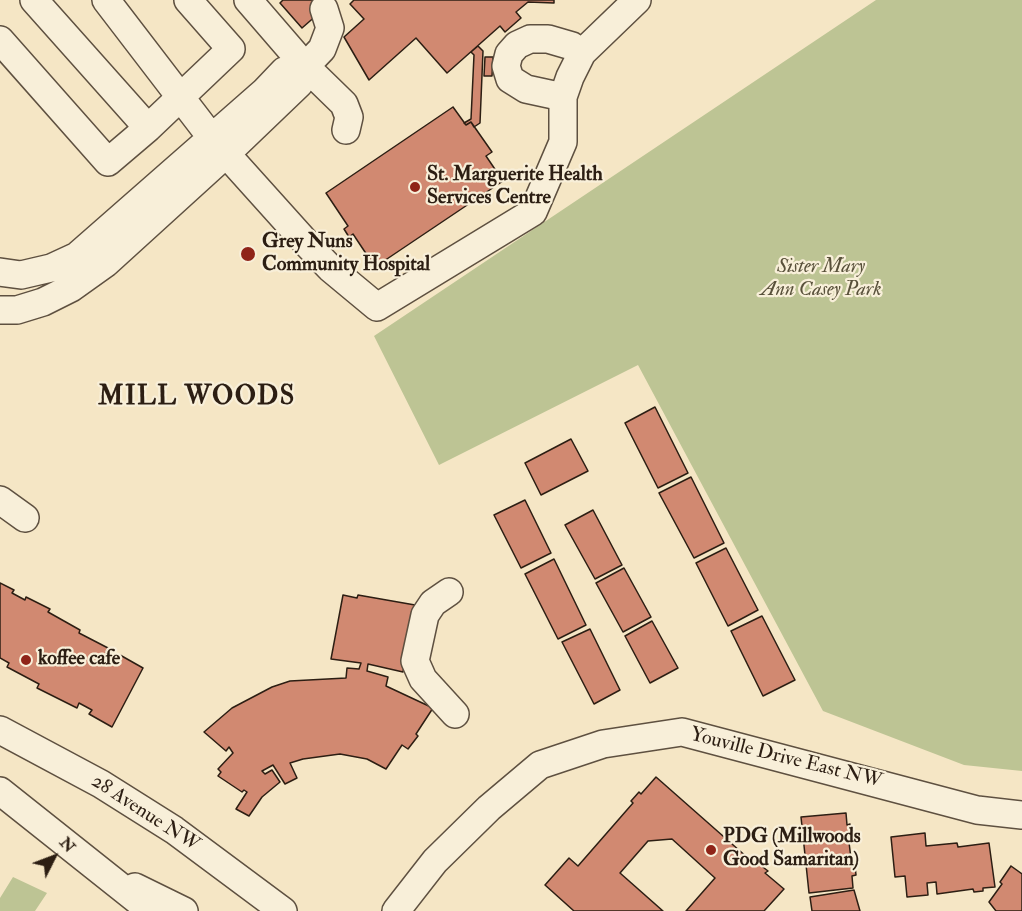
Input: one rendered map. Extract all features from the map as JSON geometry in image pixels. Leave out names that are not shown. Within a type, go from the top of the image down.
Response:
[{"type":"street","points":[[34,0],[148,128]]},
{"type":"street","points":[[106,0],[219,145],[330,268],[377,307],[533,212],[563,142],[563,97],[570,77],[582,53],[637,0]]},
{"type":"street","points":[[0,40],[108,162],[148,128],[179,96],[231,49],[188,0]]},
{"type":"street","points":[[248,0],[302,69],[344,104],[349,117],[346,130]]},
{"type":"street","points":[[0,272],[21,275],[51,268],[77,256],[299,84],[302,69],[322,49],[330,28],[324,9]]},
{"type":"street","points":[[563,97],[526,89],[510,79],[506,66],[509,54],[517,45],[530,39],[548,39],[572,46],[582,53]]},
{"type":"street","points":[[0,310],[17,309],[43,302],[71,288],[105,263],[219,145]]},
{"type":"street","points":[[449,592],[433,603],[425,615],[415,661],[423,679],[456,714]]},
{"type":"street","name":"28 Avenue NW","points":[[0,730],[101,784],[174,830],[283,911]]},
{"type":"street","name":"Youville Drive East NW","points":[[396,911],[435,861],[489,808],[540,765],[603,744],[682,732],[977,810],[1022,815]]},
{"type":"street","points":[[0,791],[150,911]]},
{"type":"street","points":[[91,866],[184,911]]},
{"type":"green space","name":"Sister Mary Ann Casey Park","points":[[876,0],[1022,0],[1022,771],[964,765],[823,711],[638,365],[439,465],[374,336]]},
{"type":"green space","points":[[13,877],[47,893],[35,911],[0,911],[0,898]]},
{"type":"building","points":[[283,0],[334,0],[302,28],[280,3]]},
{"type":"building","points":[[354,0],[554,0],[554,3],[528,2],[516,12],[521,18],[505,32],[500,26],[447,73],[416,38],[369,80],[344,37],[364,19],[350,4]]},
{"type":"building","points":[[478,46],[483,51],[480,123],[474,127],[471,122],[466,125],[464,123],[471,119],[474,55],[471,52]]},
{"type":"building","points":[[485,57],[493,57],[492,76],[484,76]]},
{"type":"building","name":"St. Marguerite Health Services Centre","points":[[453,107],[466,125],[471,122],[492,152],[486,156],[503,181],[375,267],[353,234],[349,237],[344,229],[348,226],[326,193]]},
{"type":"building","points":[[655,407],[688,473],[658,488],[625,423]]},
{"type":"building","points":[[571,439],[588,471],[541,495],[525,463]]},
{"type":"building","points":[[691,477],[724,543],[694,558],[659,493]]},
{"type":"building","points":[[525,500],[551,553],[521,568],[494,515]]},
{"type":"building","points":[[593,510],[622,565],[595,579],[565,525]]},
{"type":"building","points":[[726,548],[758,610],[728,626],[696,563]]},
{"type":"building","points":[[554,559],[586,625],[558,639],[525,574]]},
{"type":"building","points":[[624,568],[651,617],[623,632],[596,583]]},
{"type":"building","points":[[0,583],[14,590],[12,593],[25,600],[26,597],[50,609],[48,612],[80,630],[79,633],[108,648],[106,653],[118,659],[120,655],[143,668],[112,727],[89,714],[92,710],[79,703],[77,708],[37,688],[39,684],[7,667],[9,663],[0,658]]},
{"type":"building","points":[[343,595],[357,598],[358,595],[415,605],[412,622],[434,626],[431,652],[407,648],[403,672],[368,664],[367,671],[388,677],[386,686],[433,708],[408,749],[402,745],[386,769],[367,759],[340,754],[290,763],[297,778],[285,784],[273,765],[262,771],[265,774],[272,770],[280,782],[262,797],[249,816],[236,809],[247,792],[244,790],[242,792],[218,776],[221,772],[218,769],[233,753],[229,747],[226,751],[204,732],[232,708],[272,687],[290,681],[346,678],[347,668],[359,669],[361,663],[331,659]]},
{"type":"building","points":[[762,616],[795,680],[763,696],[731,631]]},
{"type":"building","points":[[652,621],[678,668],[650,683],[625,636]]},
{"type":"building","points":[[590,629],[620,690],[594,704],[562,642]]},
{"type":"building","name":"PDG (Millwoods Good Samaritan)","points":[[656,777],[757,866],[759,864],[768,871],[765,873],[784,889],[764,911],[686,911],[715,878],[672,839],[648,841],[620,873],[663,911],[574,911],[545,885],[569,858],[578,866],[633,803],[631,801],[639,792],[641,794]]},
{"type":"building","points":[[846,813],[847,825],[850,824],[851,834],[848,834],[852,867],[855,866],[856,875],[852,876],[853,888],[809,893],[801,817]]},
{"type":"building","points":[[925,833],[926,846],[957,843],[958,847],[989,843],[995,887],[983,888],[983,891],[974,892],[973,889],[937,894],[936,882],[927,883],[928,895],[907,897],[905,876],[895,877],[891,837]]},
{"type":"building","points":[[1011,866],[1022,874],[1022,911],[996,911],[989,902]]},
{"type":"building","points":[[854,890],[860,911],[812,911],[810,897]]},
{"type":"place","name":"St. Marguerite Health Services Centre","points":[[415,187]]},
{"type":"place","name":"Grey Nuns Community Hospital","points":[[248,254]]},
{"type":"place","name":"koffee cafe","points":[[26,660]]},
{"type":"place","name":"PDG (Millwoods Good Samaritan)","points":[[711,850]]},
{"type":"district","name":"MILL WOODS","points":[[197,398]]}]
